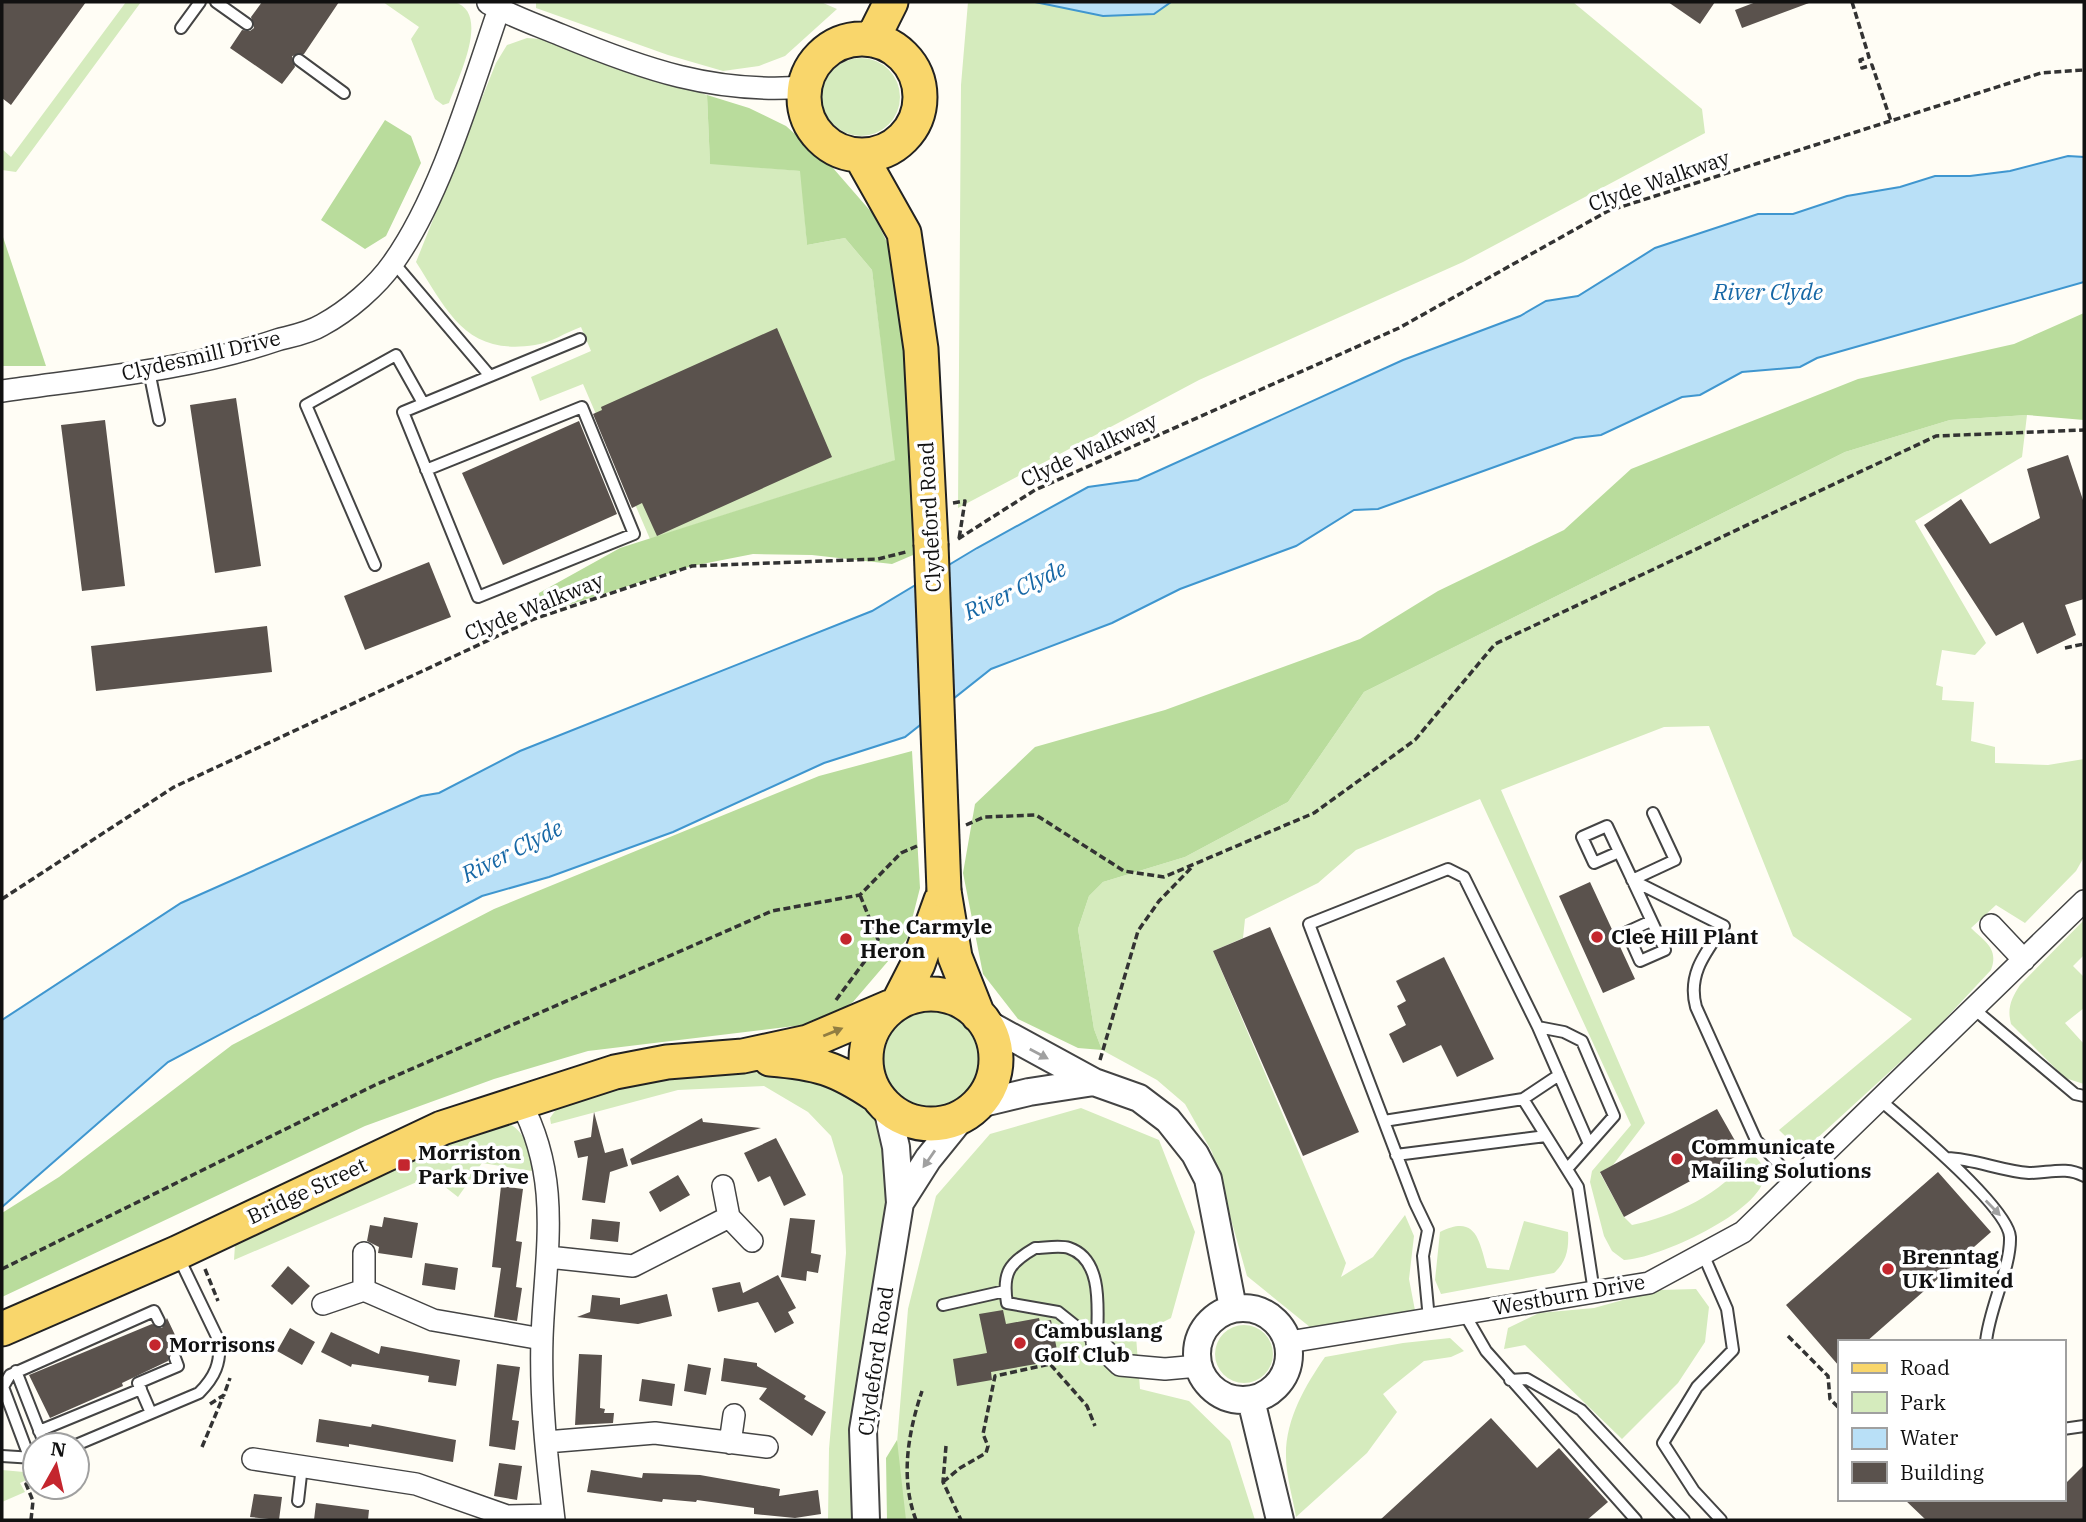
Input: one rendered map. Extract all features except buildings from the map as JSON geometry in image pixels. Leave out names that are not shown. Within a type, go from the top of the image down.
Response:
[{"type":"main road","points":[[872,40],[891,2]]},
{"type":"main road","points":[[854,39],[872,40],[890,46],[905,58],[916,75],[919,103],[910,130],[896,144],[879,153],[860,155],[832,146],[811,125],[804,107],[804,87],[810,70],[821,55],[836,45],[854,39]]},
{"type":"main road","name":"Clydeford Road","points":[[860,155],[904,233],[921,349],[944,891],[955,957],[982,1019]]},
{"type":"main road","name":"Clydeford Road","points":[[894,1005],[918,964],[944,891]]},
{"type":"main road","points":[[930,993],[951,997],[971,1007],[982,1019],[994,1043],[996,1065],[991,1086],[970,1111],[941,1124],[919,1124],[899,1117],[882,1101],[865,1065],[867,1043],[875,1024],[894,1005],[909,997],[930,993]]},
{"type":"main road","name":"Bridge Street","points":[[2,1329],[177,1253],[442,1128],[615,1072],[667,1062],[743,1056],[808,1042],[894,1005]]},
{"type":"main road","name":"Bridge Street","points":[[743,1056],[828,1068],[842,1073],[882,1101]]},
{"type":"street","points":[[496,4],[615,58],[711,85],[762,90],[804,87]]},
{"type":"street","name":"Clydesmill Drive","points":[[2,391],[149,371],[249,350],[322,326],[369,290],[394,262],[424,208],[459,123],[496,4]]},
{"type":"street","name":"Westburn Drive","points":[[1289,1342],[1649,1283],[1743,1232],[1881,1101],[2084,901]]},
{"type":"street","points":[[1991,925],[2024,960]]},
{"type":"street","points":[[982,1019],[1094,1082],[1139,1098],[1168,1120],[1195,1154],[1208,1179],[1233,1308]]},
{"type":"street","points":[[970,1111],[1029,1092],[1094,1082]]},
{"type":"street","points":[[253,1459],[416,1484],[507,1516],[554,1517],[546,1442],[542,1339],[550,1201],[541,1149],[520,1101]]},
{"type":"street","name":"Clydeford Road","points":[[866,1520],[863,1430],[901,1203],[896,1147],[882,1101]]},
{"type":"street","name":"Clydeford Road","points":[[901,1203],[928,1159],[970,1111]]},
{"type":"street","points":[[723,1186],[729,1217],[752,1241]]},
{"type":"street","points":[[548,1257],[634,1266],[729,1217]]},
{"type":"street","points":[[364,1253],[364,1290]]},
{"type":"street","points":[[323,1304],[364,1290],[433,1320],[542,1339]]},
{"type":"street","points":[[1233,1308],[1262,1310],[1274,1318],[1289,1342],[1290,1357],[1282,1379],[1266,1395],[1251,1400],[1237,1400],[1213,1389],[1198,1366],[1200,1336],[1208,1323],[1233,1308]]},
{"type":"street","points":[[1097,1343],[1120,1365],[1165,1369],[1198,1366]]},
{"type":"street","points":[[1251,1400],[1280,1520]]},
{"type":"street","points":[[730,1443],[734,1415]]},
{"type":"street","points":[[546,1442],[655,1433],[767,1447]]},
{"type":"lane","points":[[181,28],[200,2]]},
{"type":"lane","points":[[216,2],[247,24]]},
{"type":"lane","points":[[299,60],[344,93]]},
{"type":"lane","points":[[394,262],[490,376]]},
{"type":"lane","points":[[426,470],[582,407],[634,534],[478,597],[426,470],[403,412],[580,339]]},
{"type":"lane","points":[[375,565],[306,405],[396,355],[423,403]]},
{"type":"lane","points":[[149,371],[159,420]]},
{"type":"lane","points":[[1632,880],[1675,860],[1653,813]]},
{"type":"lane","points":[[1619,852],[1651,921]]},
{"type":"lane","points":[[1429,1319],[1423,1256],[1427,1230],[1309,924],[1448,869],[1464,877],[1538,1027],[1589,1144]]},
{"type":"lane","points":[[1632,880],[1724,926],[1695,971],[1693,995],[1696,1007],[1756,1140],[1796,1182]]},
{"type":"lane","points":[[1975,1009],[2075,1094],[2084,1096]]},
{"type":"lane","points":[[1538,1027],[1564,1032],[1582,1041],[1614,1116],[1567,1169]]},
{"type":"lane","points":[[1384,1121],[1523,1099],[1559,1075]]},
{"type":"lane","points":[[1523,1099],[1578,1187],[1594,1292]]},
{"type":"lane","points":[[1881,1101],[1947,1158],[2003,1218],[2010,1235],[1988,1317],[1986,1340]]},
{"type":"lane","points":[[1396,1155],[1546,1136]]},
{"type":"lane","points":[[1947,1158],[1972,1159],[2015,1171],[2067,1170],[2084,1176]]},
{"type":"lane","points":[[1035,1248],[1069,1248],[1089,1263],[1097,1290],[1097,1343],[1058,1312],[1032,1305],[1007,1303],[1006,1275],[1016,1259],[1035,1248]]},
{"type":"lane","points":[[91,1439],[199,1393],[214,1376],[220,1356],[219,1341],[177,1253]]},
{"type":"lane","points":[[1703,1254],[1727,1309],[1733,1350],[1697,1387],[1662,1443],[1694,1491],[1721,1520]]},
{"type":"lane","points":[[943,1305],[1005,1291]]},
{"type":"lane","points":[[21,1434],[3,1393],[5,1381],[16,1371],[115,1334],[155,1311],[159,1321]]},
{"type":"lane","points":[[1464,1313],[1486,1352],[1636,1520]]},
{"type":"lane","points":[[41,1431],[178,1366],[175,1358]]},
{"type":"lane","points":[[16,1371],[39,1431]]},
{"type":"lane","points":[[1510,1380],[1527,1379],[1581,1410],[1684,1520]]},
{"type":"lane","points":[[138,1383],[151,1413]]},
{"type":"lane","points":[[25,1394],[36,1388]]},
{"type":"lane","points":[[32,1413],[44,1407]]},
{"type":"lane","points":[[2065,1429],[2084,1426]]},
{"type":"lane","points":[[2,1456],[21,1458]]},
{"type":"lane","points":[[298,1501],[302,1466]]},
{"type":"path","points":[[1852,2],[1869,57],[1860,60],[1862,68],[1872,65],[1891,121]]},
{"type":"path","name":"Clyde Walkway","points":[[2,899],[174,787],[534,620],[692,566],[878,559],[960,538],[1035,489],[1398,328],[1608,211],[2041,74],[2084,70]]},
{"type":"path","points":[[960,827],[984,817],[1036,815],[1124,871],[1164,877],[1314,813],[1415,740],[1495,644],[1936,436],[2084,430]]},
{"type":"path","points":[[2065,648],[2084,644]]},
{"type":"path","points":[[2,1269],[375,1085],[759,916],[772,911],[860,895],[901,853],[925,842]]},
{"type":"path","points":[[1094,1082],[1138,931],[1158,901],[1196,863]]},
{"type":"path","points":[[827,1006],[839,998],[879,942],[860,895]]},
{"type":"path","points":[[1788,1336],[1828,1376],[1830,1399],[1838,1407]]},
{"type":"path","points":[[943,1482],[960,1468],[986,1453],[988,1446],[983,1434],[995,1376],[1050,1364],[1087,1406],[1094,1426]]},
{"type":"path","points":[[916,1520],[908,1497],[909,1429],[922,1391]]},
{"type":"path","points":[[202,1447],[224,1395]]},
{"type":"path","points":[[946,1446],[943,1482],[961,1520]]},
{"type":"path","points":[[31,1520],[33,1501]]},
{"type":"green space","points":[[447,1],[465,8],[470,19],[469,48],[449,103],[443,105],[435,99],[411,39],[419,27],[383,2]]},
{"type":"green space","points":[[126,2],[141,2],[16,172],[2,170],[2,149],[11,157]]},
{"type":"green space","points":[[536,2],[821,2],[837,9],[785,56],[759,66],[723,71],[668,55],[536,8]]},
{"type":"green space","points":[[968,2],[1573,2],[1702,109],[1705,133],[1463,262],[1199,380],[958,508],[961,85]]},
{"type":"green space","points":[[527,38],[541,39],[707,95],[710,163],[801,171],[807,245],[845,238],[872,270],[896,460],[650,539],[583,384],[540,401],[531,377],[591,351],[581,327],[541,344],[511,347],[492,344],[475,337],[450,313],[416,262],[496,63],[507,45]]},
{"type":"green space","points":[[861,58],[876,61],[888,70],[897,82],[900,97],[897,112],[888,124],[876,133],[861,136],[846,133],[834,124],[825,112],[822,97],[825,82],[834,70],[846,61]]},
{"type":"green space","points":[[707,95],[749,108],[786,126],[833,168],[873,214],[900,268],[919,548],[913,555],[892,564],[812,555],[753,554],[692,566],[552,610],[537,609],[539,593],[620,548],[895,460],[872,270],[845,238],[807,245],[800,171],[710,164]]},
{"type":"green space","points":[[385,120],[411,136],[421,163],[386,236],[365,249],[321,220]]},
{"type":"green space","points":[[2,234],[46,366],[2,366]]},
{"type":"green space","points":[[2084,313],[2084,420],[2027,415],[1950,420],[1845,452],[1364,692],[1288,802],[1185,857],[1103,882],[1089,896],[1078,929],[1094,1029],[1102,1050],[1078,1048],[1018,1019],[983,974],[963,873],[975,804],[1035,747],[1165,710],[1360,639],[1438,591],[1564,530],[1631,469],[1858,379],[2014,344]]},
{"type":"green space","points":[[2027,415],[2022,457],[1915,521],[1986,643],[1975,655],[1942,650],[1936,685],[1943,687],[1942,700],[1974,702],[1971,741],[1995,747],[1995,763],[2048,765],[2084,759],[2084,857],[2076,871],[2025,923],[1996,905],[1971,928],[1992,951],[1991,970],[1932,1033],[1813,1142],[1794,1142],[1779,1130],[1912,1019],[1793,936],[1709,726],[1664,727],[1501,790],[1645,1123],[1613,1165],[1600,1173],[1624,1217],[1632,1225],[1680,1210],[1725,1182],[1748,1158],[1755,1156],[1765,1172],[1759,1189],[1728,1218],[1660,1252],[1624,1260],[1612,1251],[1604,1236],[1590,1182],[1592,1171],[1631,1125],[1480,799],[1356,850],[1318,883],[1245,919],[1243,938],[1213,951],[1346,1263],[1341,1277],[1373,1257],[1405,1215],[1414,1236],[1409,1279],[1417,1321],[1321,1336],[1247,1276],[1212,1152],[1185,1104],[1157,1080],[1102,1050],[1094,1029],[1078,929],[1089,896],[1103,882],[1185,857],[1288,802],[1364,692],[1845,452],[1950,420]]},
{"type":"green space","points":[[912,751],[920,888],[907,939],[853,1002],[819,1023],[588,1051],[494,1079],[365,1126],[2,1297],[2,1213],[59,1177],[232,1045],[494,909],[819,776]]},
{"type":"green space","points":[[2084,920],[2084,955],[2073,966],[2084,977],[2084,1008],[2065,1023],[2084,1044],[2084,1084],[2065,1078],[2011,1024],[2009,1013],[2012,999],[2020,985]]},
{"type":"green space","points":[[932,1011],[950,1015],[966,1025],[976,1041],[980,1059],[976,1077],[966,1093],[950,1103],[932,1107],[914,1103],[898,1093],[888,1077],[884,1059],[888,1041],[898,1025],[914,1015]]},
{"type":"green space","points":[[742,1070],[807,1071],[868,1103],[882,1138],[890,1174],[868,1314],[850,1462],[852,1520],[828,1520],[829,1449],[846,1253],[843,1176],[831,1136],[808,1112],[764,1086],[678,1090],[551,1124],[550,1118],[557,1108],[645,1079]]},
{"type":"green space","name":"Cambuslang Golf Club","points":[[1081,1108],[1159,1140],[1195,1232],[1171,1318],[1136,1336],[1140,1389],[1189,1401],[1230,1441],[1255,1520],[898,1520],[895,1467],[908,1309],[936,1196],[990,1134]]},
{"type":"green space","points":[[506,1123],[523,1136],[538,1172],[482,1163],[458,1197],[431,1176],[234,1260],[235,1245],[251,1231],[442,1144]]},
{"type":"green space","points":[[1524,1221],[1568,1232],[1566,1254],[1554,1273],[1441,1294],[1435,1280],[1440,1232],[1452,1227],[1469,1228],[1478,1240],[1487,1268],[1509,1270]]},
{"type":"green space","points":[[1696,1289],[1709,1307],[1705,1342],[1678,1383],[1622,1439],[1525,1345],[1504,1349],[1508,1328],[1539,1313],[1594,1308],[1659,1290]]},
{"type":"green space","points":[[1244,1325],[1255,1327],[1268,1338],[1273,1354],[1271,1365],[1260,1378],[1244,1383],[1233,1381],[1220,1370],[1215,1354],[1217,1343],[1228,1330]]},
{"type":"green space","points":[[1450,1338],[1464,1351],[1451,1357],[1424,1361],[1383,1394],[1397,1412],[1367,1453],[1296,1517],[1286,1464],[1289,1430],[1298,1404],[1325,1357],[1403,1343]]},
{"type":"green space","points":[[897,1440],[906,1520],[887,1520],[886,1458]]},
{"type":"green space","points":[[2,1470],[21,1472],[21,1494],[2,1502]]},
{"type":"water","points":[[1035,2],[1171,2],[1154,14],[1103,16]]},
{"type":"water","name":"River Clyde","points":[[2068,156],[2084,157],[2084,282],[1817,358],[1800,367],[1742,372],[1700,395],[1682,397],[1601,435],[1575,438],[1378,509],[1354,510],[1296,546],[1180,589],[1112,623],[991,669],[905,737],[824,763],[673,832],[549,877],[482,896],[168,1062],[2,1207],[2,1020],[181,903],[421,796],[439,793],[520,751],[872,611],[977,548],[1088,487],[1138,480],[1403,360],[1520,316],[1546,301],[1578,296],[1655,248],[1758,214],[1793,214],[1847,196],[1900,187],[1935,176],[1970,176],[2010,171]]},
{"type":"place","name":"Clee Hill Plant","points":[[1597,937]]},
{"type":"place","name":"The Carmyle Heron","points":[[846,939]]},
{"type":"place","name":"Communicate Mailing Solutions","points":[[1677,1159]]},
{"type":"place","name":"Morriston Park Drive","points":[[404,1165]]},
{"type":"place","name":"Brenntag UK limited","points":[[1888,1269]]},
{"type":"place","name":"Cambuslang Golf Club","points":[[1020,1343]]},
{"type":"place","name":"Morrisons","points":[[155,1345]]}]
